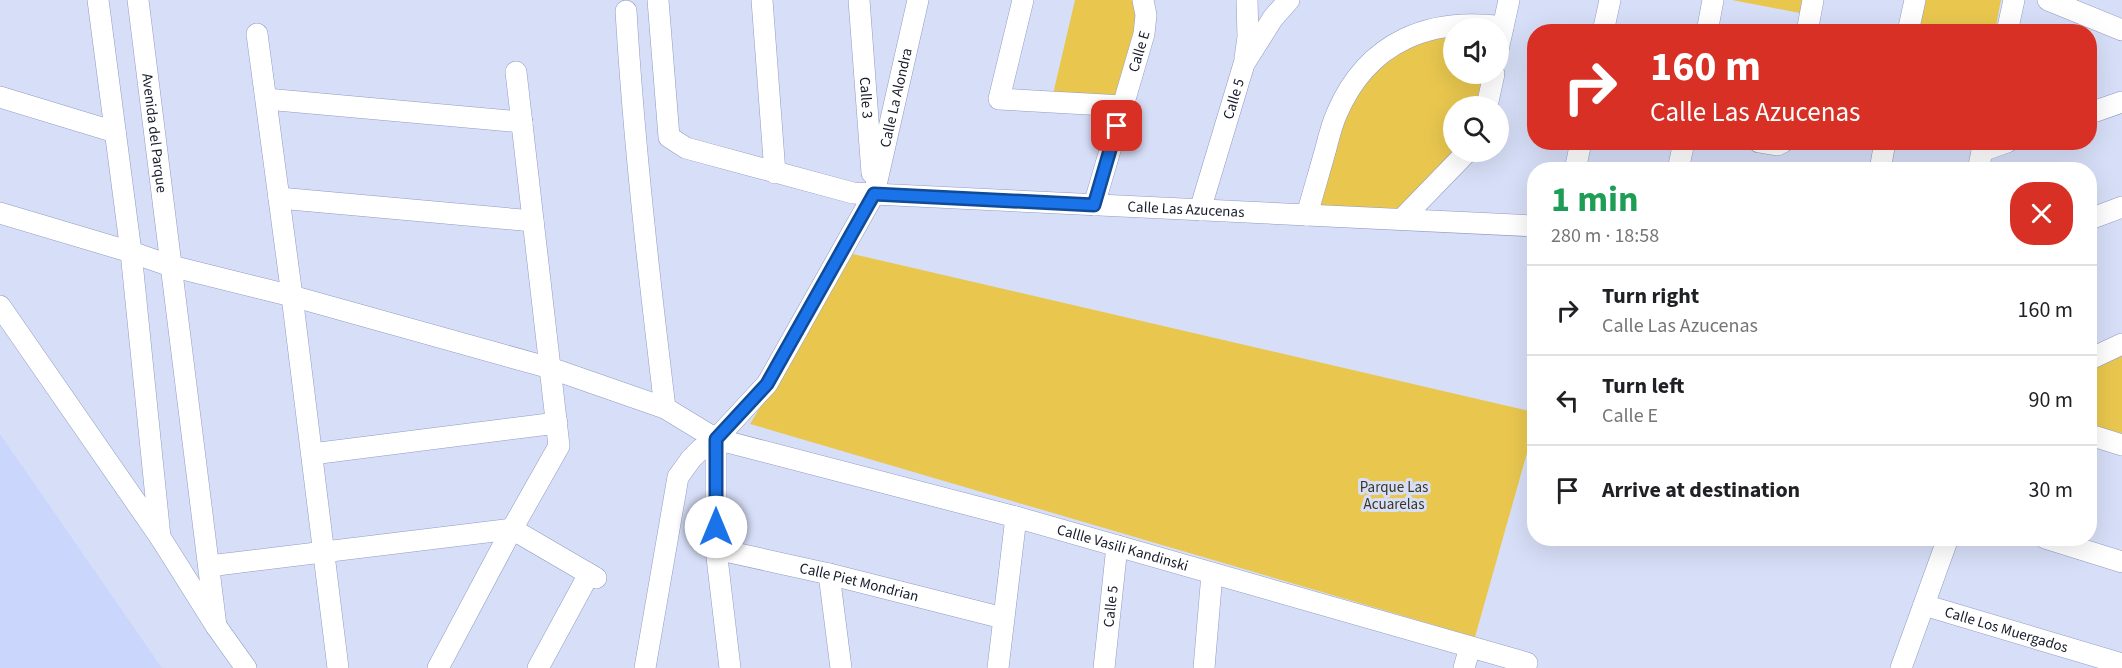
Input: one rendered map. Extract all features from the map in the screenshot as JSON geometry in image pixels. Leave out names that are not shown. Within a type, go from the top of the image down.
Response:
[{"type":"street","points":[[98,0],[131,252],[160,537]]},
{"type":"street","name":"Avenida del Parque","points":[[138,0],[216,626]]},
{"type":"street","name":"Calle Las Azucenas","points":[[658,0],[669,137],[686,148],[853,193],[1527,226]]},
{"type":"street","points":[[762,0],[775,172]]},
{"type":"street","name":"Calle 3","points":[[859,0],[874,194]]},
{"type":"street","name":"Calle La Alondra","points":[[645,668],[678,477],[701,449],[716,439],[767,384],[874,194],[918,0]]},
{"type":"street","points":[[1023,0],[999,99],[1123,106]]},
{"type":"street","name":"Calle E","points":[[1094,205],[1144,34],[1146,15],[1143,0]]},
{"type":"street","points":[[1244,64],[1248,37],[1247,0]]},
{"type":"street","name":"Calle 5","points":[[1200,210],[1244,64],[1273,18],[1289,0]]},
{"type":"street","points":[[1505,18],[1509,0]]},
{"type":"street","points":[[1605,24],[1610,0]]},
{"type":"street","points":[[1708,24],[1713,0]]},
{"type":"street","points":[[1808,24],[1813,0]]},
{"type":"street","points":[[1910,24],[1915,0]]},
{"type":"street","points":[[2009,24],[2014,0]]},
{"type":"street","points":[[2048,0],[2122,30]]},
{"type":"street","points":[[626,11],[631,99],[644,232],[665,408]]},
{"type":"street","points":[[1307,215],[1336,115],[1359,75],[1395,44],[1416,34],[1443,26]]},
{"type":"street","points":[[257,34],[338,668]]},
{"type":"street","points":[[438,668],[559,446],[516,72]]},
{"type":"street","points":[[865,79],[900,81]]},
{"type":"street","points":[[0,97],[115,132]]},
{"type":"street","points":[[266,99],[522,122]]},
{"type":"street","points":[[2097,111],[2122,102]]},
{"type":"street","points":[[1402,219],[1457,162]]},
{"type":"street","points":[[279,198],[533,221]]},
{"type":"street","points":[[2097,216],[2122,207]]},
{"type":"street","name":"Callle Vasili Kandinski","points":[[0,213],[171,266],[292,296],[550,368],[665,408],[716,439],[1016,517],[1527,663]]},
{"type":"street","points":[[0,306],[160,537],[216,626],[246,668]]},
{"type":"street","points":[[2097,356],[2122,344]]},
{"type":"street","points":[[312,454],[557,423]]},
{"type":"street","points":[[2097,437],[2122,445]]},
{"type":"street","points":[[716,439],[716,549],[730,668]]},
{"type":"street","points":[[998,668],[1016,517]]},
{"type":"street","points":[[209,566],[512,529],[592,576],[538,668]]},
{"type":"street","name":"Calle 5","points":[[1104,668],[1117,546]]},
{"type":"street","points":[[1901,668],[1945,546]]},
{"type":"street","points":[[2070,546],[2122,562]]},
{"type":"street","name":"Calle Piet Mondrian","points":[[716,549],[829,574],[1003,618]]},
{"type":"street","points":[[829,574],[841,668]]},
{"type":"street","points":[[1204,668],[1212,574]]},
{"type":"street","name":"Calle Los Muergados","points":[[1924,605],[2122,664]]},
{"type":"street","points":[[1464,668],[1470,647]]},
{"type":"shaded area","points":[[0,434],[162,668],[0,668]]},
{"type":"green space","points":[[1075,0],[1136,0],[1139,23],[1118,99],[1053,94]]},
{"type":"green space","points":[[1732,0],[1802,0],[1800,13]]},
{"type":"green space","points":[[1925,0],[2001,0],[1996,24],[1920,24]]},
{"type":"green space","points":[[1443,35],[1443,84],[1482,84],[1480,96],[1443,96],[1444,162],[1399,209],[1318,206],[1345,114],[1358,88],[1400,50]]},
{"type":"green space","name":"Parque Las Acuarelas","points":[[853,254],[1527,410],[1527,453],[1475,637],[750,424]]},
{"type":"green space","points":[[2122,354],[2122,437],[2097,428],[2097,365]]},
{"type":"route","points":[[716,527],[716,439],[767,384],[874,194],[1094,205],[1117,126]]}]
